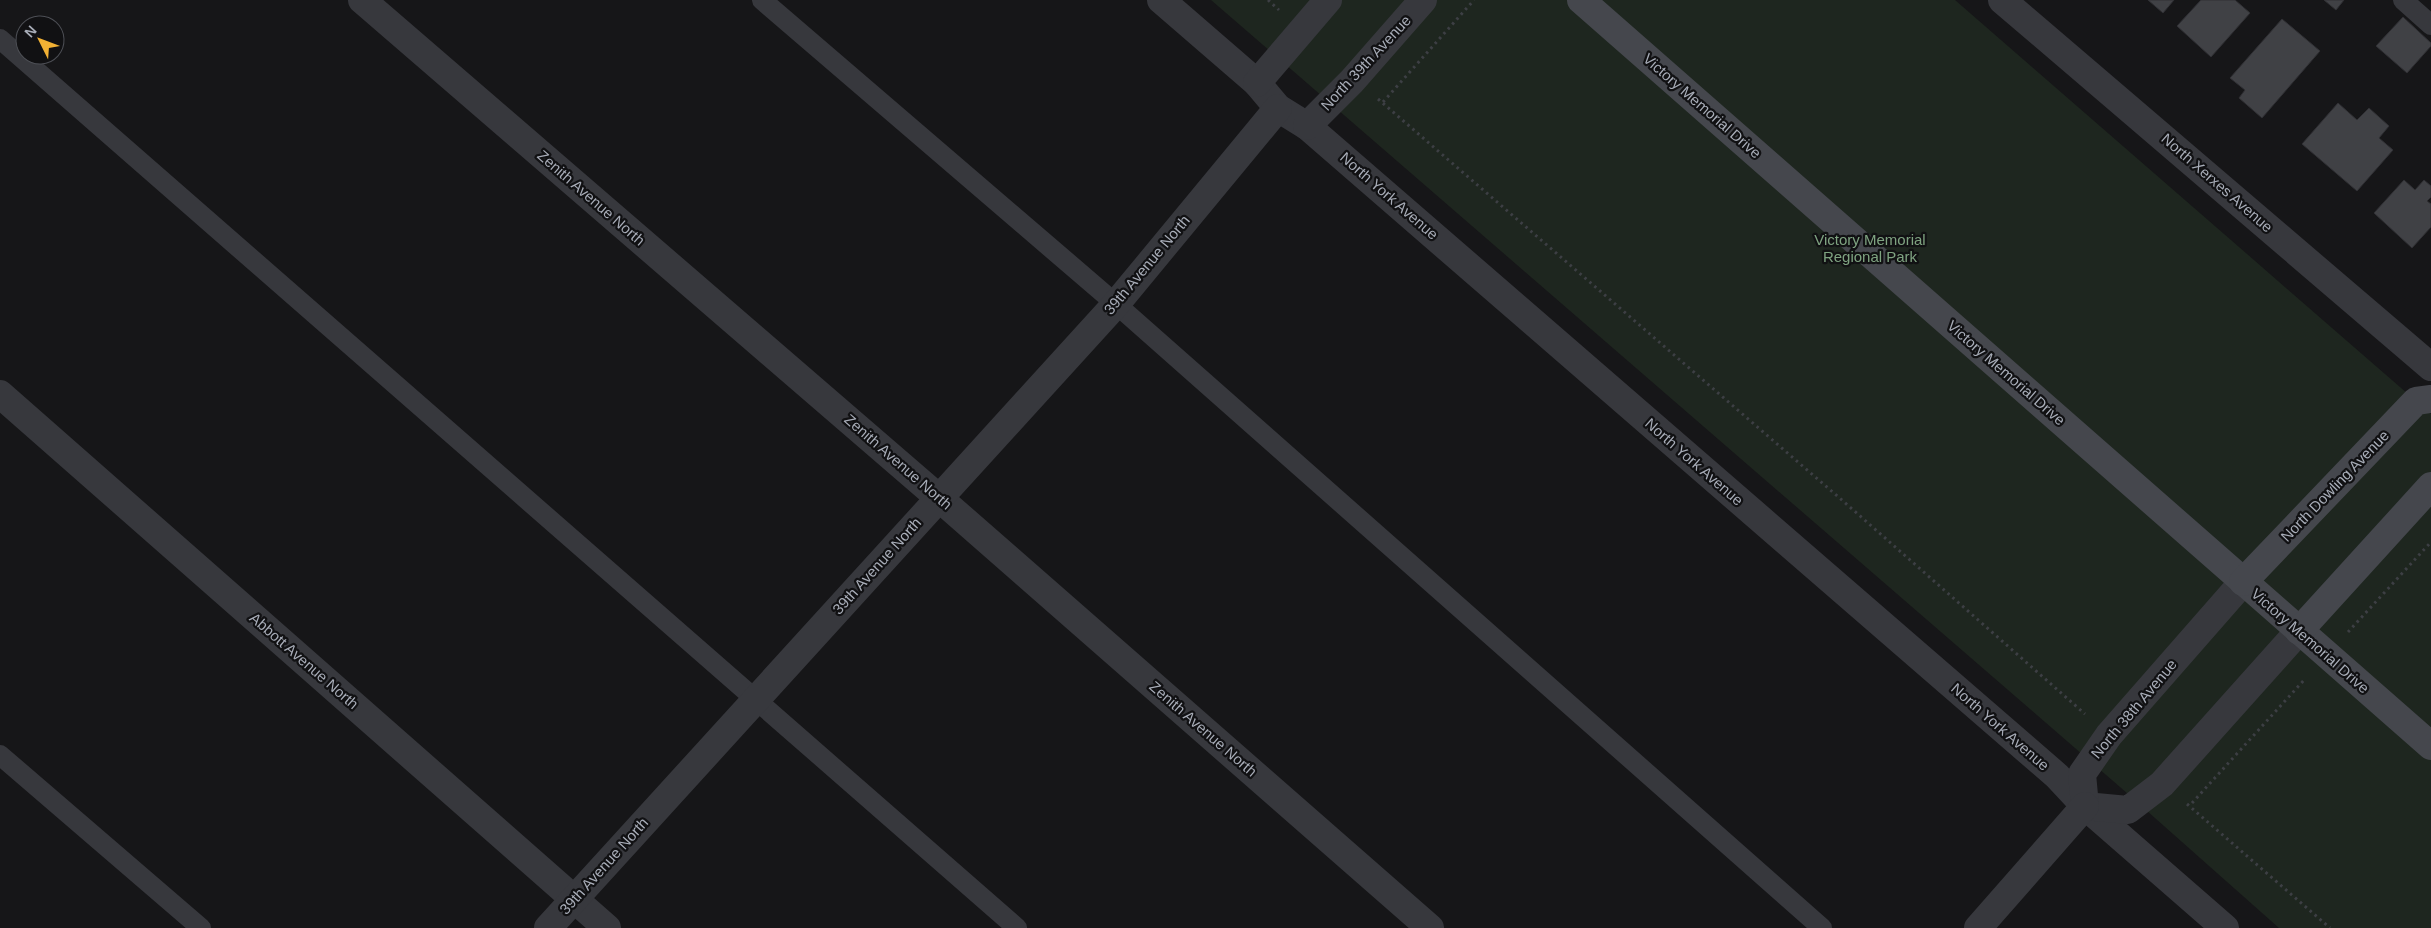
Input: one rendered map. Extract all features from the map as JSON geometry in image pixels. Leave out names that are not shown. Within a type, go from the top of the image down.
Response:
[{"type":"street","name":"Zenith Avenue North","points":[[362,0],[940,498],[1430,928]]},
{"type":"street","name":"North York Avenue","points":[[1161,0],[1257,83],[1278,108],[1307,126],[2056,776],[2084,806],[2225,928]]},
{"type":"street","points":[[1257,83],[1328,0]]},
{"type":"street","name":"North 39th Avenue","points":[[1307,126],[1352,81],[1423,0]]},
{"type":"street","name":"Victory Memorial Drive","points":[[1581,0],[2431,746]]},
{"type":"street","name":"North Xerxes Avenue","points":[[2002,0],[2431,367]]},
{"type":"street","name":"39th Avenue North","points":[[548,928],[1116,304],[1278,108]]},
{"type":"street","name":"Abbott Avenue North","points":[[0,394],[607,928]]},
{"type":"street","name":"North Dowling Avenue","points":[[2243,582],[2416,402],[2431,399]]},
{"type":"street","points":[[1978,928],[2084,806],[2128,810],[2162,784],[2431,486]]},
{"type":"street","name":"North 38th Avenue","points":[[2084,806],[2082,774],[2108,735],[2243,582]]},
{"type":"lane","points":[[762,0],[1116,304],[1822,928]]},
{"type":"lane","points":[[2403,0],[2431,24]]},
{"type":"lane","points":[[0,39],[1017,928]]},
{"type":"lane","points":[[0,755],[201,928]]},
{"type":"path","points":[[1268,0],[1280,10]]},
{"type":"path","points":[[1474,0],[1383,102],[1821,481],[2087,716]]},
{"type":"path","points":[[2344,637],[2431,542]]},
{"type":"path","points":[[2190,806],[2311,672]]},
{"type":"path","points":[[2184,801],[2330,928]]},
{"type":"green space","name":"Victory Memorial Regional Park","points":[[1211,0],[1955,0],[2431,414],[2431,928],[2279,928],[2120,787]]},
{"type":"building","points":[[2148,0],[2174,0],[2163,13]]},
{"type":"building","points":[[2201,0],[2235,0],[2250,13],[2211,57],[2177,26]]},
{"type":"building","points":[[2324,0],[2344,0],[2336,10]]},
{"type":"building","points":[[2403,17],[2431,43],[2431,46],[2407,73],[2376,46]]},
{"type":"building","points":[[2282,19],[2320,51],[2262,118],[2239,98],[2245,90],[2230,78]]},
{"type":"building","points":[[2338,103],[2357,120],[2369,108],[2389,126],[2379,138],[2393,150],[2357,191],[2302,144]]},
{"type":"building","points":[[2404,180],[2415,190],[2424,180],[2431,186],[2431,197],[2427,201],[2431,204],[2431,227],[2412,248],[2374,213]]}]
